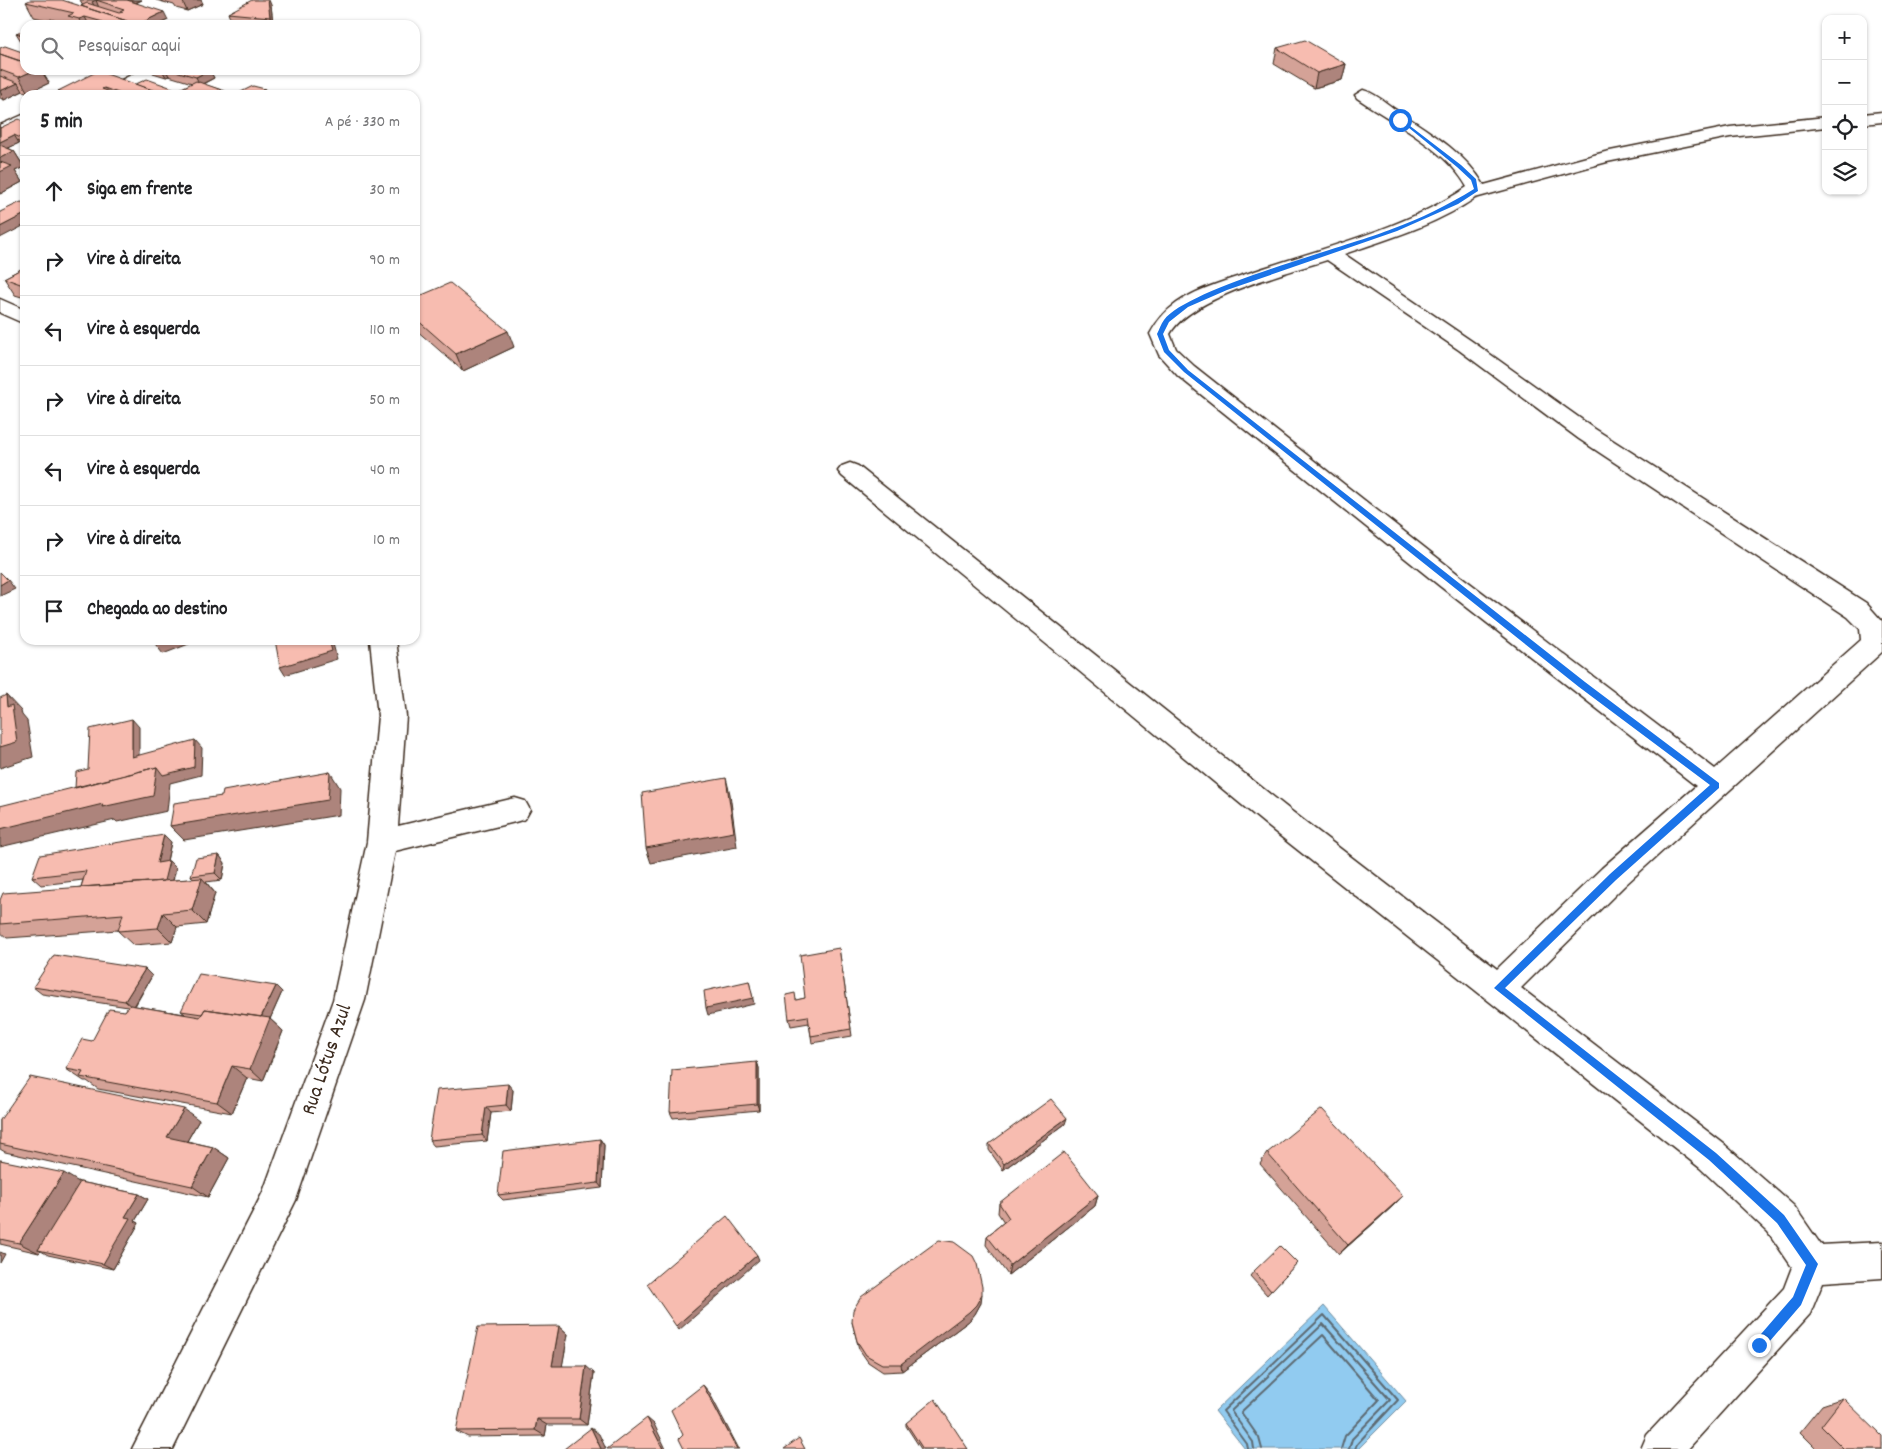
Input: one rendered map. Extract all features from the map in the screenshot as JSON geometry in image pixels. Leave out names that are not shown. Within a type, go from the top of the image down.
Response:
[{"type":"street","points":[[85,90],[116,75]]},
{"type":"street","points":[[1362,95],[1436,147],[1459,166],[1473,179],[1476,189],[1471,194]]},
{"type":"street","points":[[1867,119],[1882,117]]},
{"type":"street","points":[[0,131],[20,121]]},
{"type":"street","points":[[1716,785],[1582,685],[1186,371],[1166,350],[1160,334],[1167,321],[1186,306],[1225,288],[1395,230],[1471,194],[1605,157],[1720,134],[1822,122]]},
{"type":"street","points":[[1328,252],[1466,346],[1587,434],[1857,610],[1872,626],[1875,643],[1613,877],[1499,988]]},
{"type":"street","points":[[0,305],[20,315]]},
{"type":"street","points":[[850,471],[1273,813],[1712,1156],[1780,1219],[1812,1264]]},
{"type":"street","name":"Rua Lótus Azul","points":[[152,1449],[278,1200],[350,1000],[382,842],[392,716],[384,645]]},
{"type":"street","points":[[382,842],[515,810]]},
{"type":"street","points":[[1812,1264],[1882,1260]]},
{"type":"street","points":[[1661,1449],[1759,1345],[1797,1301],[1812,1264]]},
{"type":"water","points":[[1324,1306],[1406,1401],[1358,1449],[1245,1449],[1215,1411]]},
{"type":"building","points":[[30,0],[62,0],[124,20],[96,20],[85,17],[79,19],[68,16],[74,13],[26,2]]},
{"type":"building","points":[[96,0],[127,0],[164,12],[147,20],[124,20],[81,6],[87,3],[119,13],[123,12],[120,11],[124,9]]},
{"type":"building","points":[[252,0],[268,0],[270,17],[228,13]]},
{"type":"building","points":[[1305,40],[1346,64],[1317,73],[1277,48]]},
{"type":"building","points":[[5,46],[20,51],[20,61],[0,54],[0,48]]},
{"type":"building","points":[[0,54],[20,61],[20,75],[24,75],[19,77],[0,70]]},
{"type":"building","points":[[90,75],[109,75],[152,90],[110,90],[104,88],[102,89],[105,90],[60,90]]},
{"type":"building","points":[[0,76],[18,83],[0,91]]},
{"type":"building","points":[[147,79],[178,90],[152,90],[136,84]]},
{"type":"building","points":[[196,81],[222,90],[178,90]]},
{"type":"building","points":[[253,86],[265,89],[263,90],[245,90]]},
{"type":"building","points":[[19,119],[20,138],[14,135],[0,142],[0,128]]},
{"type":"building","points":[[0,145],[14,151],[0,158]]},
{"type":"building","points":[[0,162],[12,166],[0,172]]},
{"type":"building","points":[[20,202],[20,217],[0,227],[0,212]]},
{"type":"building","points":[[20,270],[20,284],[4,278]]},
{"type":"building","points":[[450,283],[508,331],[456,354],[420,322],[420,296]]},
{"type":"building","points":[[0,572],[8,580],[0,585]]},
{"type":"building","points":[[276,645],[330,645],[332,651],[280,667]]},
{"type":"building","points":[[6,695],[7,707],[12,705],[17,742],[0,747],[0,698]]},
{"type":"building","points":[[132,719],[132,757],[195,740],[194,767],[163,775],[157,767],[75,788],[76,772],[88,769],[90,729]]},
{"type":"building","points":[[157,767],[153,796],[102,807],[103,804],[0,829],[0,806]]},
{"type":"building","points":[[330,772],[328,800],[170,826],[174,803],[222,796],[223,791]]},
{"type":"building","points":[[726,778],[734,832],[646,848],[642,793]]},
{"type":"building","points":[[164,835],[157,863],[169,861],[164,881],[81,887],[86,871],[32,877],[40,855]]},
{"type":"building","points":[[219,855],[215,873],[191,876],[196,858]]},
{"type":"building","points":[[202,878],[192,910],[163,913],[158,928],[118,931],[123,914],[0,924],[0,900],[3,893]]},
{"type":"building","points":[[839,948],[851,1029],[811,1036],[808,1016],[789,1019],[786,995],[795,993],[796,1000],[805,998],[800,955]]},
{"type":"building","points":[[54,955],[145,969],[125,1001],[33,987]]},
{"type":"building","points":[[199,974],[276,986],[261,1017],[205,1009],[202,1014],[181,1011]]},
{"type":"building","points":[[749,981],[753,998],[706,1008],[704,991]]},
{"type":"building","points":[[130,1005],[200,1017],[205,1009],[270,1018],[250,1069],[232,1066],[217,1102],[80,1077],[83,1072],[66,1069],[82,1039],[92,1041],[109,1009],[125,1011]]},
{"type":"building","points":[[757,1062],[757,1104],[670,1112],[672,1070]]},
{"type":"building","points":[[30,1077],[184,1109],[167,1137],[213,1147],[192,1186],[0,1144],[0,1120]]},
{"type":"building","points":[[508,1084],[506,1105],[486,1107],[482,1135],[429,1140],[437,1090]]},
{"type":"building","points":[[1051,1099],[1067,1118],[1004,1164],[989,1144]]},
{"type":"building","points":[[1322,1109],[1403,1196],[1348,1245],[1267,1153]]},
{"type":"building","points":[[600,1139],[598,1183],[498,1195],[503,1151]]},
{"type":"building","points":[[1064,1152],[1098,1195],[1010,1265],[987,1236],[1009,1218],[999,1203]]},
{"type":"building","points":[[0,1160],[64,1173],[19,1243],[0,1239]]},
{"type":"building","points":[[80,1182],[139,1194],[125,1217],[130,1218],[103,1264],[38,1250]]},
{"type":"building","points":[[727,1216],[757,1255],[676,1326],[647,1284]]},
{"type":"building","points":[[939,1240],[954,1242],[973,1256],[977,1264],[982,1294],[976,1305],[969,1312],[901,1364],[882,1364],[866,1355],[857,1341],[852,1322],[853,1310],[861,1297]]},
{"type":"building","points":[[1280,1246],[1297,1263],[1271,1291],[1254,1271]]},
{"type":"building","points":[[559,1326],[552,1366],[586,1366],[579,1419],[537,1419],[535,1430],[456,1431],[478,1327]]},
{"type":"building","points":[[703,1385],[737,1449],[684,1449],[679,1439],[683,1435],[671,1410]]},
{"type":"building","points":[[1843,1398],[1882,1436],[1882,1449],[1844,1449],[1821,1426]]},
{"type":"building","points":[[935,1399],[968,1449],[923,1449],[906,1423]]},
{"type":"building","points":[[647,1418],[663,1449],[607,1449]]},
{"type":"building","points":[[591,1428],[601,1449],[564,1449]]},
{"type":"building","points":[[799,1438],[805,1449],[784,1449]]},
{"type":"route","points":[[1400,120],[1459,166],[1473,179],[1476,189],[1456,202],[1395,230],[1225,288],[1186,306],[1167,321],[1160,334],[1166,350],[1186,371],[1582,685],[1716,785],[1613,877],[1499,988],[1712,1156],[1780,1219],[1812,1264],[1797,1301],[1759,1345]]}]
